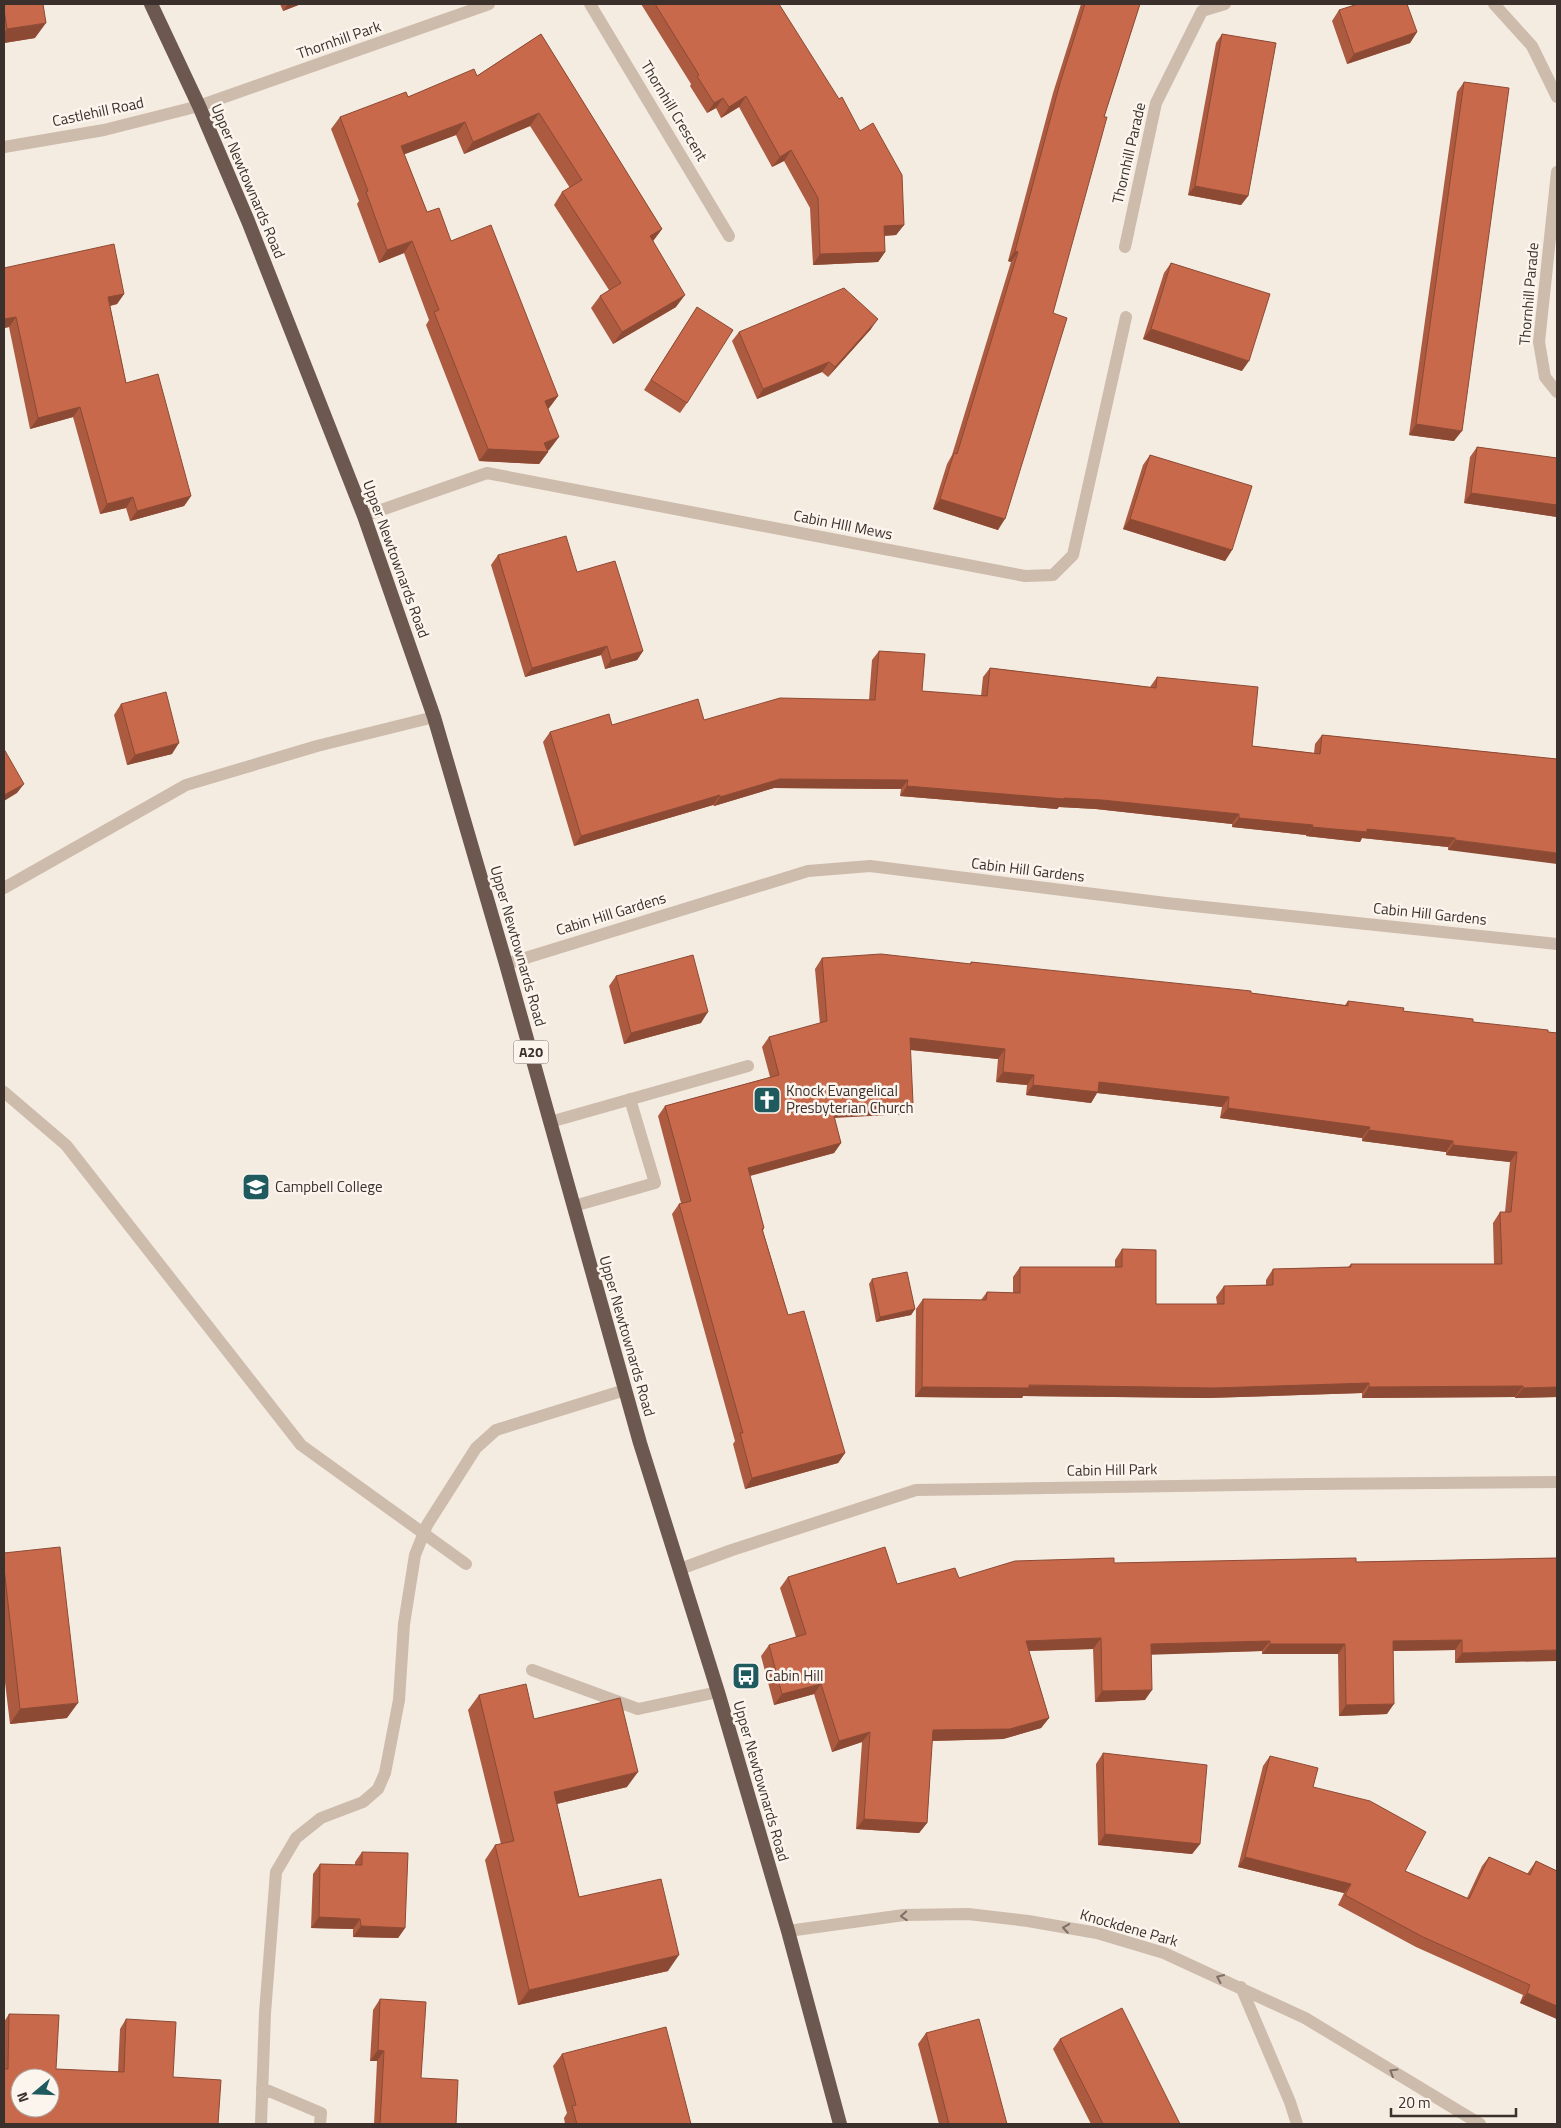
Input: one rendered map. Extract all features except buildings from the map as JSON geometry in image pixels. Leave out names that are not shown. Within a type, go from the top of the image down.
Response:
[{"type":"highway","name":"Upper Newtownards Road","points":[[151,4],[199,106],[248,221],[364,516],[434,717],[506,964],[640,1443],[718,1692],[788,1931],[840,2124]]},
{"type":"street","name":"Thornhill Park","points":[[199,106],[489,4]]},
{"type":"street","name":"Thornhill Crescent","points":[[590,4],[729,236]]},
{"type":"street","name":"Thornhill Parade","points":[[1125,246],[1156,102],[1202,11],[1224,4]]},
{"type":"street","points":[[1494,4],[1532,46],[1557,98]]},
{"type":"street","name":"Castlehill Road","points":[[4,147],[104,130],[199,106]]},
{"type":"street","name":"Thornhill Parade","points":[[1557,172],[1539,342],[1545,377],[1557,392]]},
{"type":"street","name":"Cabin HIll Mews","points":[[364,516],[487,473],[1025,576],[1053,575],[1073,555],[1126,317]]},
{"type":"street","points":[[4,888],[186,784],[317,746],[434,717]]},
{"type":"street","name":"Cabin Hill Gardens","points":[[506,964],[808,871],[870,866],[1166,903],[1557,944]]},
{"type":"street","points":[[550,1122],[748,1066]]},
{"type":"street","points":[[4,1092],[66,1144],[301,1445],[466,1564]]},
{"type":"street","points":[[574,1206],[655,1183],[630,1099]]},
{"type":"street","points":[[261,2124],[265,2013],[276,1872],[296,1838],[321,1818],[363,1802],[378,1789],[385,1773],[399,1700],[404,1624],[415,1555],[424,1533],[442,1500],[476,1448],[496,1430],[626,1390]]},
{"type":"street","name":"Cabin Hill Park","points":[[680,1569],[732,1550],[916,1490],[1557,1482]]},
{"type":"street","points":[[532,1670],[638,1709],[718,1692]]},
{"type":"street","name":"Knockdene Park","points":[[788,1931],[904,1915],[968,1914],[1028,1921],[1097,1933],[1164,1953],[1305,2018],[1480,2124]]},
{"type":"street","points":[[1241,1987],[1290,2102],[1297,2124]]},
{"type":"street","points":[[262,2088],[321,2113],[320,2124]]},
{"type":"place","name":"Knock Evangelical Presbyterian Church","points":[[767,1100]]},
{"type":"place","name":"Campbell College","points":[[256,1187]]},
{"type":"place","name":"Cabin Hill","points":[[746,1676]]}]
